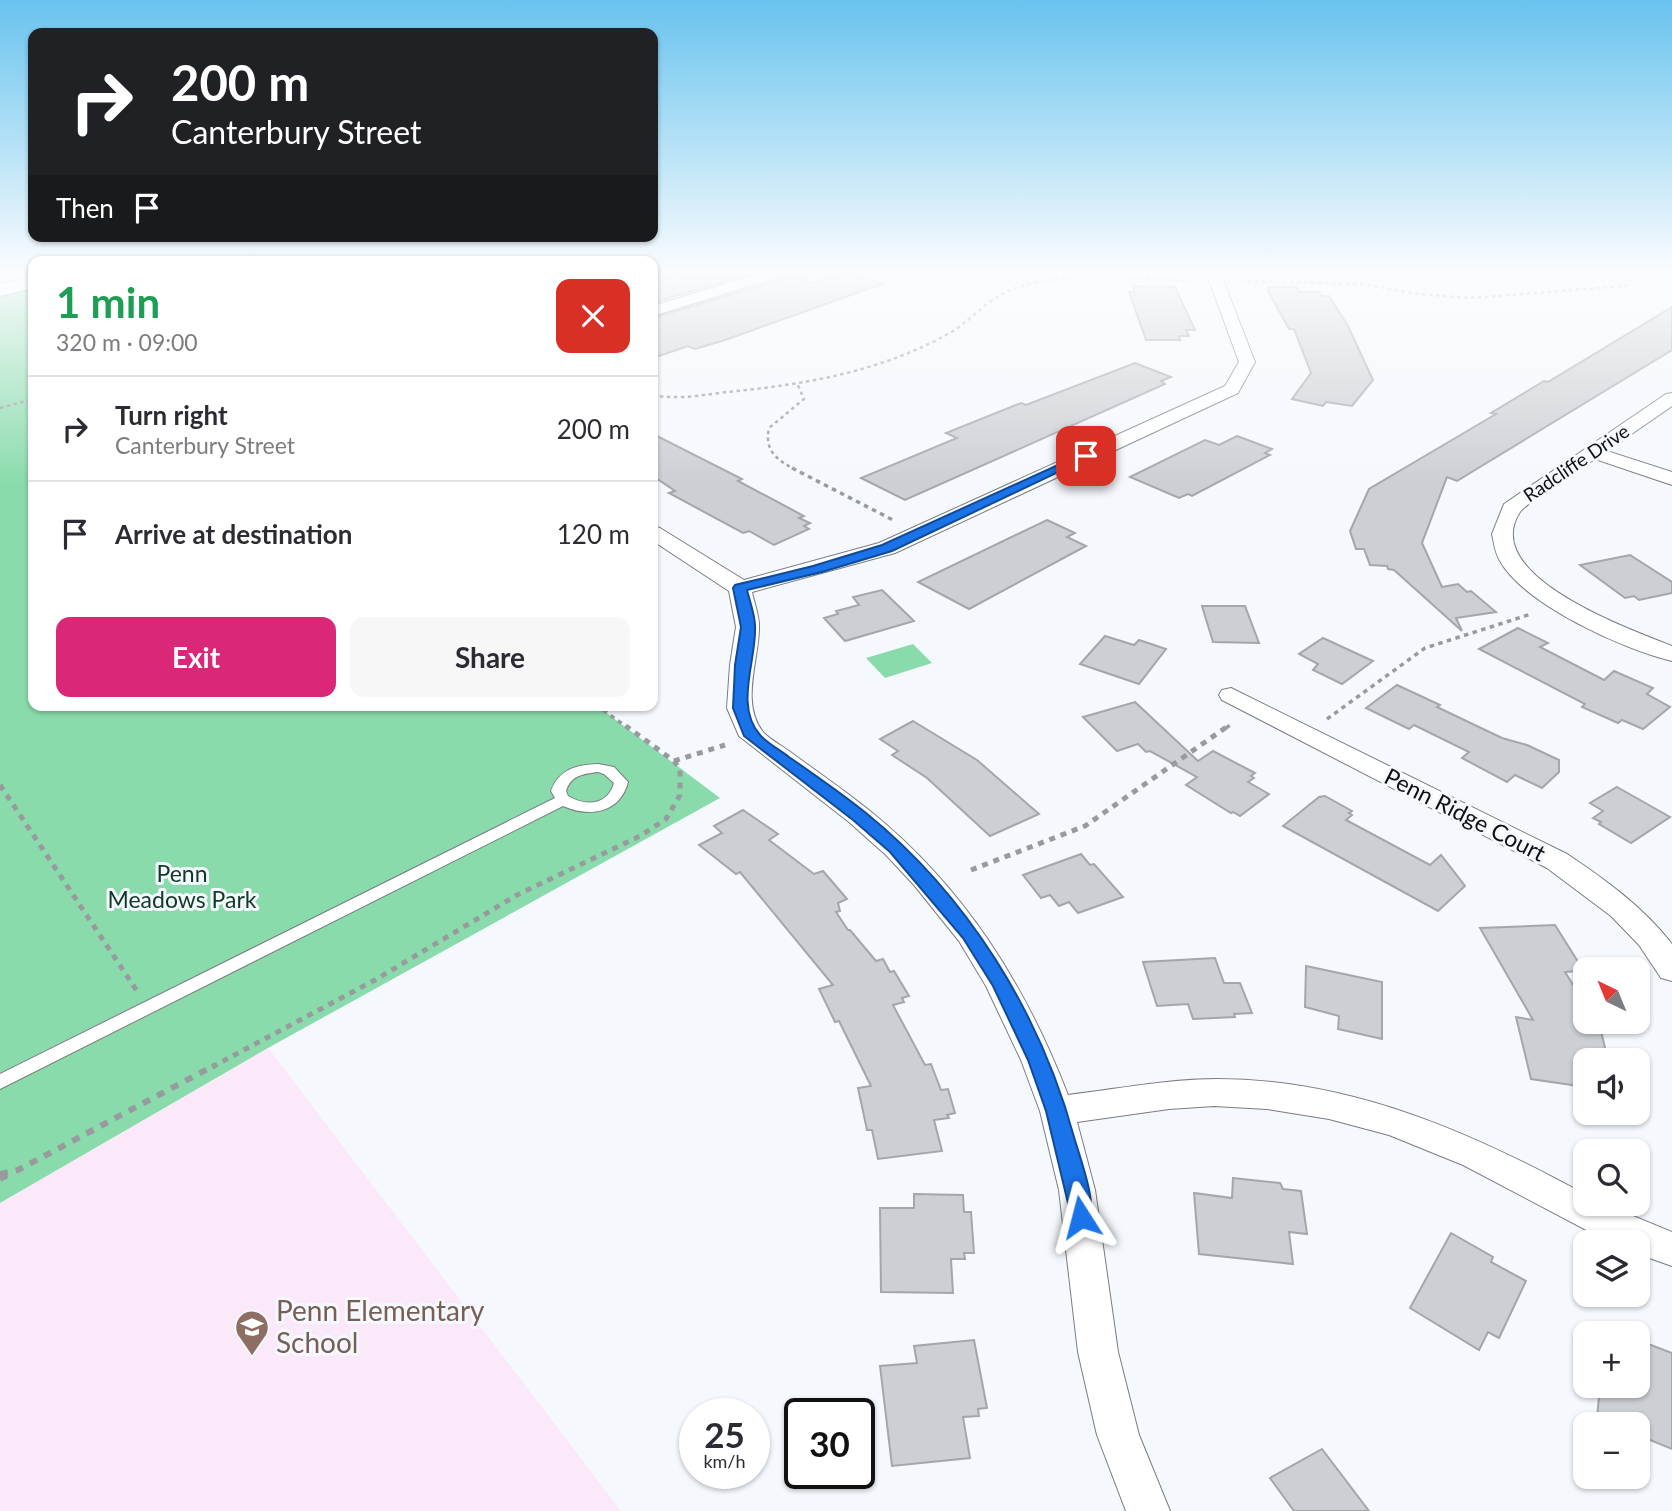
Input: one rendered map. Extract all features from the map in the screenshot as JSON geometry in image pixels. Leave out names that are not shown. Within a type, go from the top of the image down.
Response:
[{"type":"street","points":[[740,588],[887,548],[1232,389],[1247,362],[1237,343]]},
{"type":"street","name":"Radcliffe Drive","points":[[1672,398],[1511,508],[1502,521],[1500,535],[1505,552],[1517,570],[1537,589],[1594,623],[1672,654]]},
{"type":"street","points":[[1592,452],[1672,479]]},
{"type":"street","points":[[658,534],[740,588],[748,627],[740,708],[752,736],[859,816],[896,848],[970,933],[1002,984],[1038,1060],[1057,1111],[1077,1190],[1098,1352],[1118,1435],[1148,1511]]},
{"type":"street","name":"Penn Ridge Court","points":[[1242,701],[1557,861],[1595,886],[1635,921],[1672,970]]},
{"type":"street","points":[[1057,1111],[1202,1094],[1236,1093],[1293,1099],[1358,1111],[1399,1123],[1478,1155],[1636,1237],[1672,1249]]},
{"type":"lane","points":[[0,1083],[563,800]]},
{"type":"path","points":[[658,395],[697,396],[797,383],[856,370],[931,343]]},
{"type":"path","points":[[797,383],[804,399],[769,428],[766,444],[770,453],[779,461],[900,523]]},
{"type":"path","points":[[0,408],[28,400]]},
{"type":"path","points":[[1306,733],[1425,648],[1534,613]]},
{"type":"path","points":[[971,870],[1085,827],[1227,728],[1242,701]]},
{"type":"path","points":[[0,1179],[374,980],[517,895],[640,836],[666,819],[680,795],[680,769],[674,761],[604,711]]},
{"type":"path","points":[[674,761],[725,745]]},
{"type":"path","points":[[0,785],[149,1009]]},
{"type":"path","points":[[0,1174],[18,1170]]},
{"type":"shaded area","name":"Penn Elementary School","points":[[268,1048],[621,1511],[0,1511],[0,1203]]},
{"type":"green space","name":"Penn Meadows Park","points":[[0,343],[28,343],[28,711],[604,711],[720,798],[268,1048],[0,1203]]},
{"type":"green space","points":[[913,644],[932,663],[885,678],[866,658]]},
{"type":"building","points":[[658,343],[717,343],[695,349],[688,346],[658,356]]},
{"type":"building","points":[[1299,343],[1356,343],[1373,380],[1352,406],[1326,402],[1323,406],[1292,399],[1311,373]]},
{"type":"building","points":[[1613,343],[1672,343],[1672,350],[1457,481],[1447,477],[1422,543],[1442,587],[1458,584],[1496,612],[1456,618],[1462,631],[1394,570],[1388,569],[1387,566],[1370,565],[1364,549],[1356,549],[1350,531],[1369,489],[1496,414],[1491,413],[1544,381],[1548,382]]},
{"type":"building","points":[[1135,363],[1171,377],[1161,381],[1165,384],[905,500],[861,478],[957,438],[946,433]]},
{"type":"building","points":[[1237,436],[1272,449],[1265,453],[1270,455],[1192,496],[1188,494],[1179,498],[1130,477],[1205,440],[1219,445]]},
{"type":"building","points":[[658,437],[742,479],[738,481],[804,516],[799,518],[810,523],[804,526],[809,529],[774,545],[749,531],[743,533],[669,493],[675,491],[658,479]]},
{"type":"building","points":[[1047,520],[1075,533],[1067,537],[1086,546],[969,609],[918,582]]},
{"type":"building","points":[[1630,555],[1672,582],[1672,593],[1639,600],[1634,596],[1625,598],[1580,565]]},
{"type":"building","points":[[882,590],[914,621],[845,641],[824,618],[838,614],[836,611],[859,605],[853,597]]},
{"type":"building","points":[[1202,606],[1245,606],[1259,643],[1213,642]]},
{"type":"building","points":[[1518,628],[1548,643],[1540,647],[1604,680],[1614,671],[1653,688],[1647,694],[1670,707],[1643,729],[1622,720],[1618,723],[1582,707],[1585,704],[1479,649]]},
{"type":"building","points":[[1105,636],[1134,645],[1139,640],[1166,649],[1139,684],[1080,664]]},
{"type":"building","points":[[1323,638],[1373,661],[1342,684],[1313,670],[1318,664],[1299,654]]},
{"type":"building","points":[[1397,685],[1502,738],[1527,745],[1559,760],[1559,772],[1542,788],[1515,775],[1507,782],[1462,758],[1469,752],[1414,725],[1409,729],[1366,708]]},
{"type":"building","points":[[1135,702],[1198,761],[1213,751],[1255,773],[1251,776],[1254,778],[1248,782],[1269,794],[1240,816],[1231,813],[1186,785],[1197,777],[1150,751],[1146,752],[1138,744],[1117,751],[1083,717]]},
{"type":"building","points":[[913,721],[977,760],[1039,814],[990,836],[927,778],[892,755],[898,751],[880,739]]},
{"type":"building","points":[[1617,787],[1670,817],[1631,843],[1593,818],[1603,811],[1590,803]]},
{"type":"building","points":[[1325,796],[1352,811],[1349,813],[1352,815],[1346,820],[1430,865],[1441,855],[1465,886],[1438,911],[1283,826],[1319,797]]},
{"type":"building","points":[[743,810],[778,834],[769,840],[814,874],[823,871],[847,899],[838,903],[840,911],[836,912],[848,930],[876,961],[883,959],[890,972],[894,971],[909,996],[902,998],[904,1002],[893,1005],[925,1065],[931,1064],[941,1090],[948,1089],[955,1113],[947,1115],[949,1118],[934,1120],[942,1151],[878,1159],[872,1130],[867,1130],[858,1088],[871,1086],[839,1021],[835,1022],[819,989],[833,985],[740,872],[736,874],[699,845],[722,833],[714,826]]},
{"type":"building","points":[[1081,854],[1090,865],[1094,864],[1123,897],[1078,913],[1069,902],[1059,906],[1050,895],[1041,898],[1023,875]]},
{"type":"building","points":[[1555,925],[1575,957],[1573,971],[1565,972],[1573,985],[1573,1034],[1602,1034],[1605,1048],[1573,1048],[1573,1085],[1531,1079],[1516,1017],[1533,1020],[1480,928]]},
{"type":"building","points":[[1215,958],[1224,983],[1240,983],[1252,1013],[1234,1014],[1235,1017],[1193,1019],[1188,1004],[1157,1006],[1143,962]]},
{"type":"building","points":[[1306,966],[1382,982],[1382,1039],[1338,1029],[1339,1016],[1305,1007]]},
{"type":"building","points":[[1233,1178],[1280,1183],[1283,1189],[1301,1191],[1307,1234],[1289,1232],[1293,1264],[1199,1254],[1194,1193],[1232,1198]]},
{"type":"building","points":[[914,1194],[963,1195],[964,1212],[971,1212],[974,1253],[964,1253],[965,1259],[951,1259],[953,1293],[881,1292],[880,1208],[914,1208]]},
{"type":"building","points":[[1451,1233],[1493,1257],[1491,1262],[1526,1281],[1499,1338],[1488,1332],[1479,1350],[1410,1308]]},
{"type":"building","points":[[974,1340],[987,1408],[978,1409],[979,1416],[963,1417],[970,1458],[892,1466],[880,1366],[917,1363],[914,1346]]},
{"type":"building","points":[[1650,1345],[1672,1353],[1672,1449],[1650,1440],[1650,1412],[1598,1412],[1599,1398],[1650,1398]]},
{"type":"building","points":[[1322,1449],[1369,1511],[1294,1511],[1270,1478]]},
{"type":"place","name":"Penn Elementary School","points":[[252,1357]]},
{"type":"route","points":[[1081,1217],[1057,1111],[1038,1060],[1002,984],[970,933],[896,848],[859,816],[752,736],[740,708],[748,627],[740,588],[887,548],[1086,456]]}]
